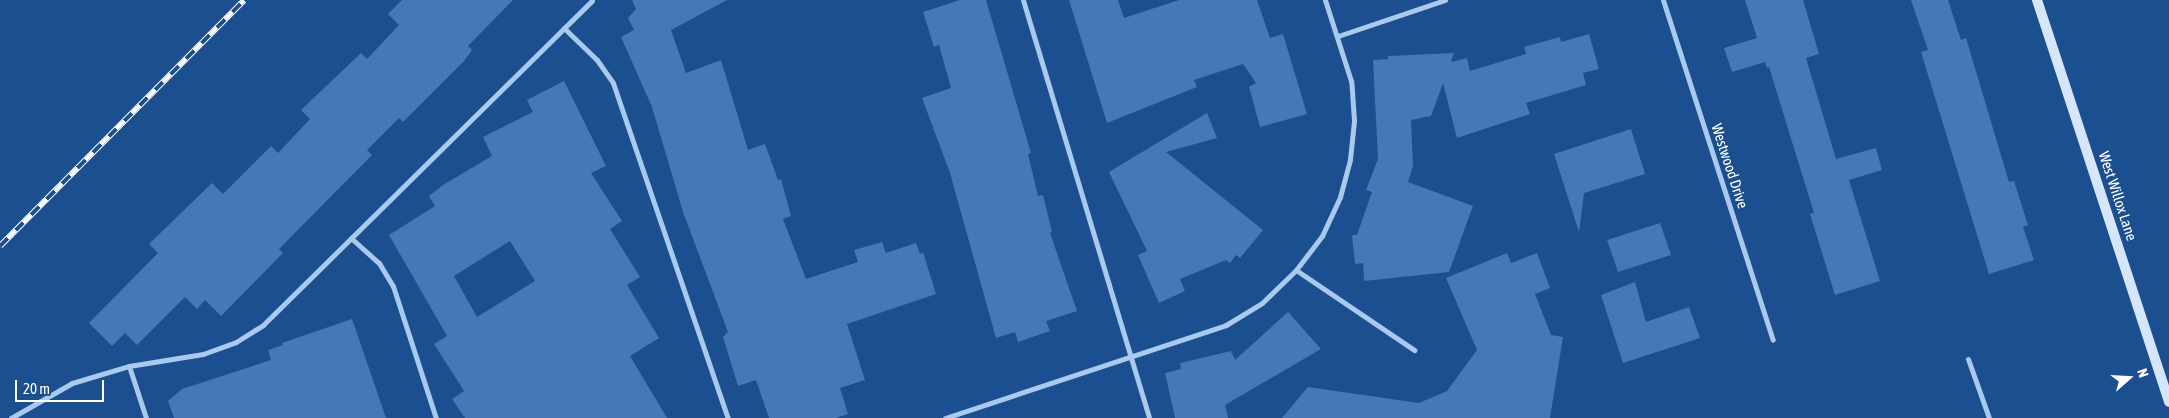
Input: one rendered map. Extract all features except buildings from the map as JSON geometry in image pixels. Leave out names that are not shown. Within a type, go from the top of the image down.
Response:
[{"type":"main road","name":"West Willox Lane","points":[[2037,0],[2169,402]]},
{"type":"street","points":[[11,418],[72,383],[129,366],[203,354],[236,342],[269,319],[592,0]]},
{"type":"street","points":[[1023,0],[1149,418]]},
{"type":"street","points":[[945,418],[1130,355],[1189,340],[1226,325],[1262,303],[1296,270],[1322,236],[1340,197],[1350,159],[1354,120],[1351,81],[1325,0]]},
{"type":"street","points":[[1338,36],[1446,0]]},
{"type":"street","name":"Westwood Drive","points":[[1663,0],[1773,340]]},
{"type":"street","points":[[564,28],[598,60],[613,83],[728,418]]},
{"type":"street","points":[[351,238],[379,263],[393,286],[436,418]]},
{"type":"street","points":[[1296,270],[1414,350]]},
{"type":"street","points":[[1968,359],[1989,418]]},
{"type":"street","points":[[129,366],[146,418]]},
{"type":"railway","points":[[0,246],[244,0]]}]
